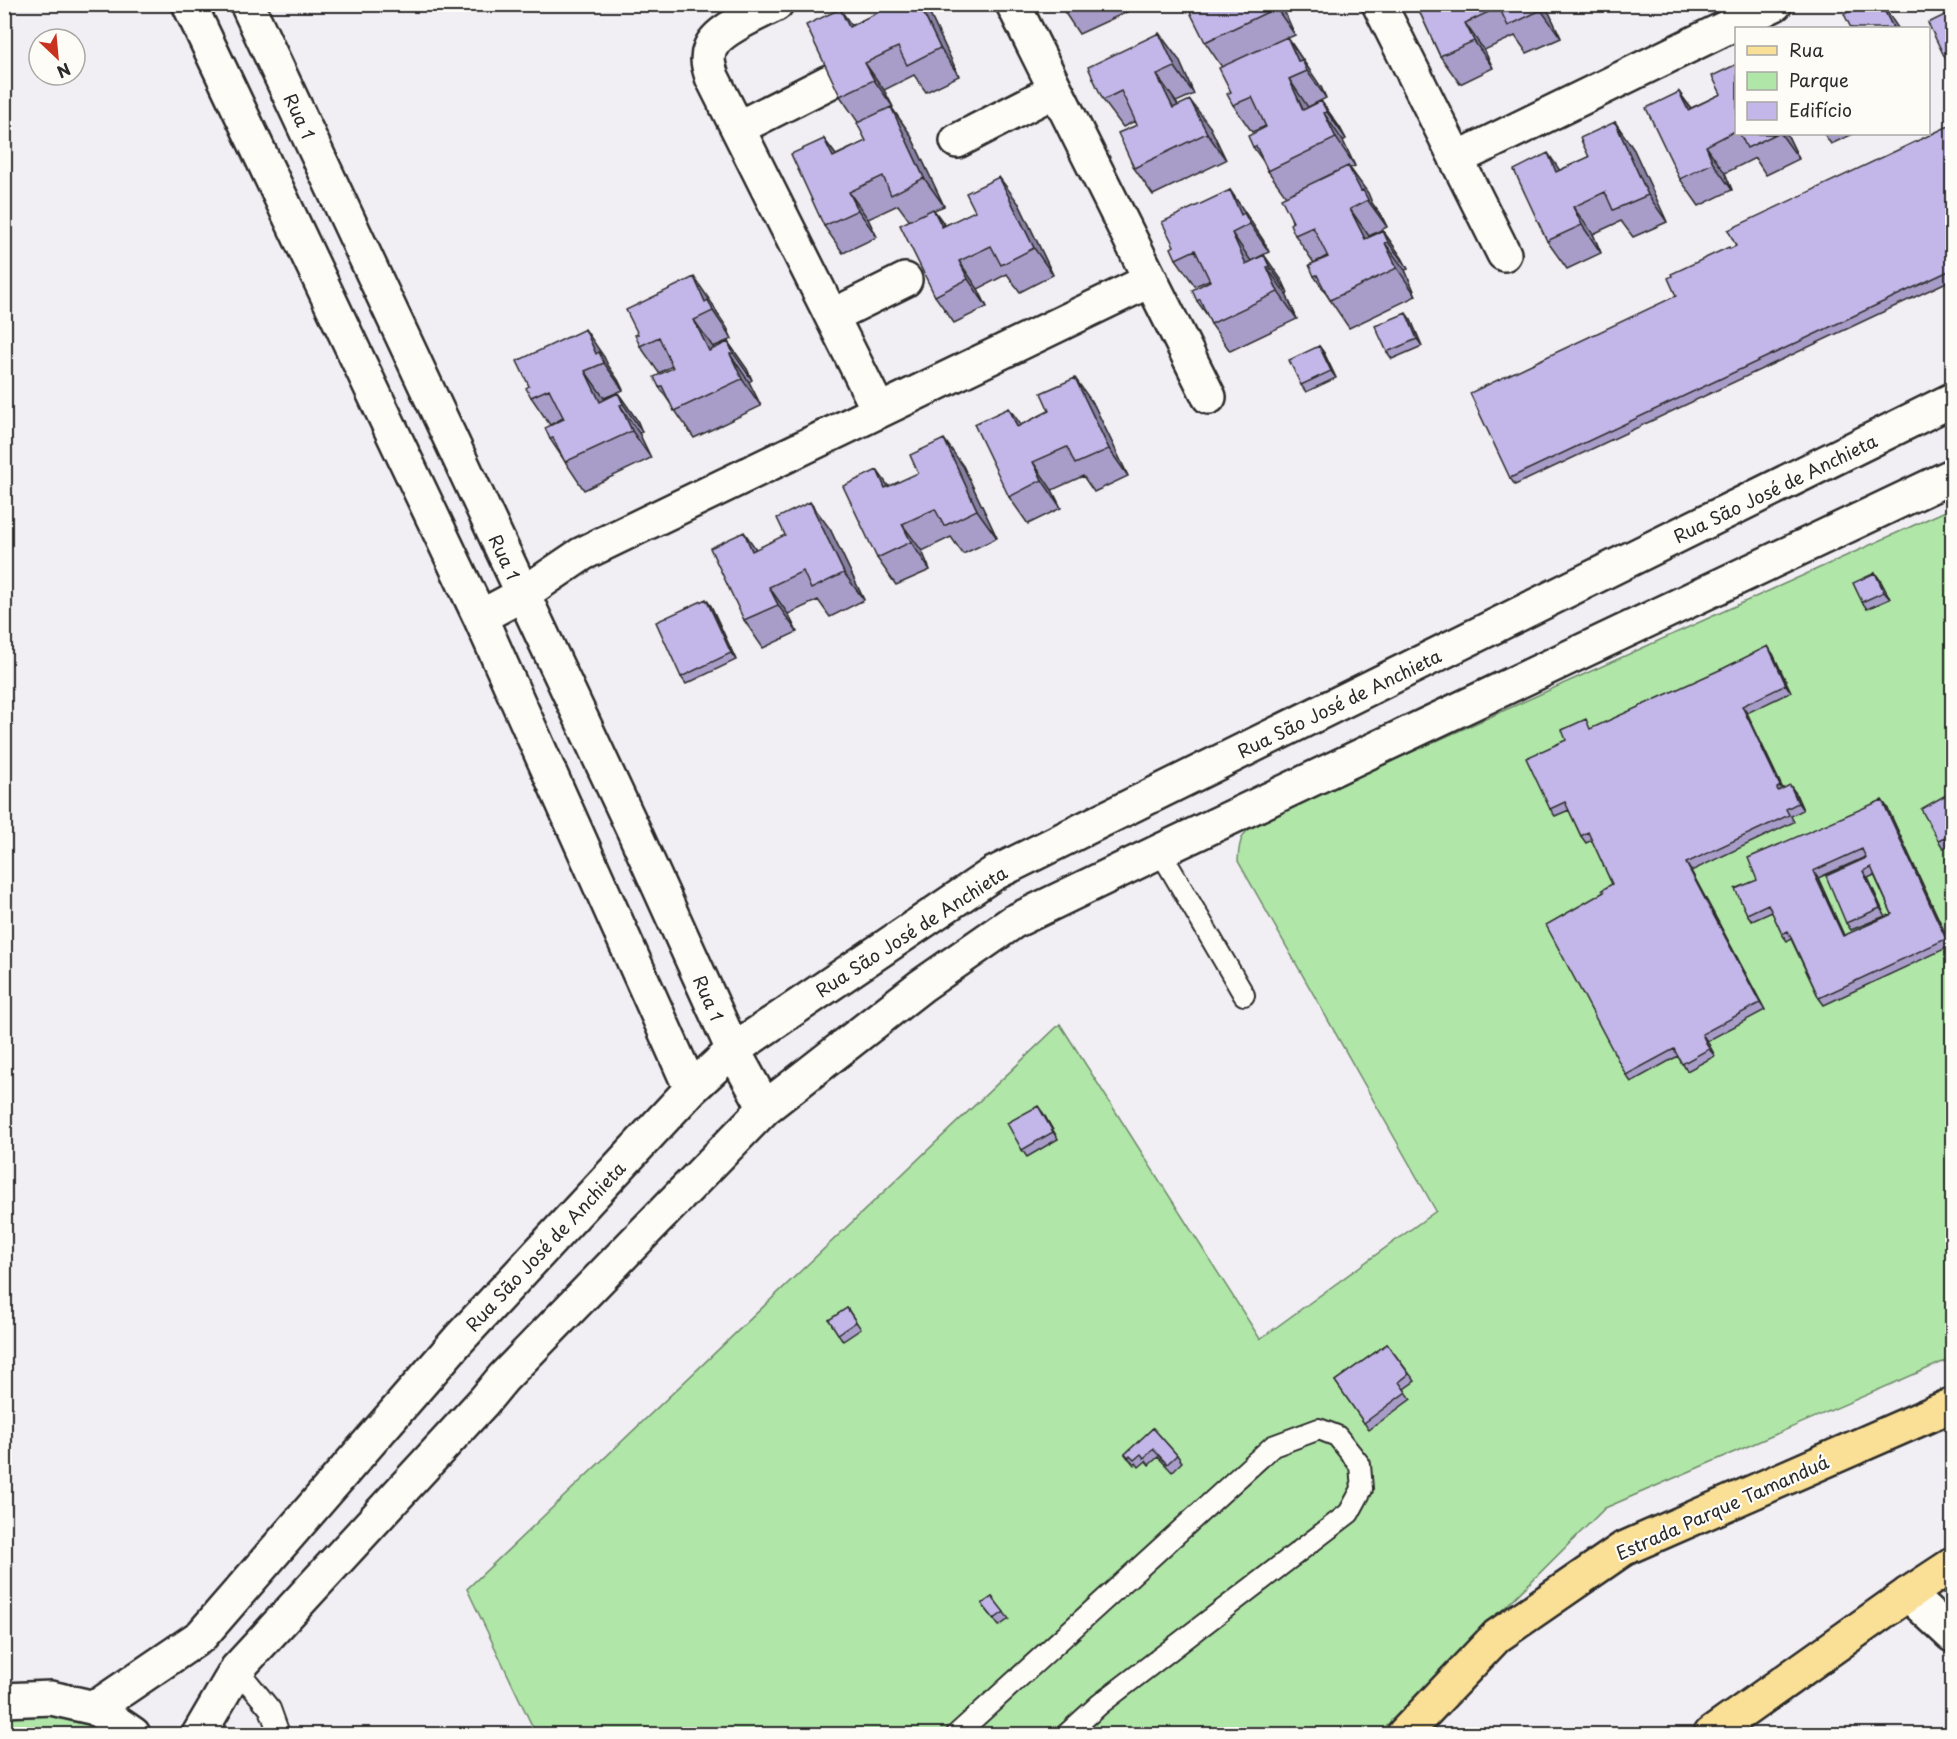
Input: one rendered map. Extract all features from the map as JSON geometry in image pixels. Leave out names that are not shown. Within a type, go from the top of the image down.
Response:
[{"type":"main road","name":"Estrada Parque Tamanduá","points":[[1404,1734],[1497,1636],[1623,1549],[1953,1405]]},
{"type":"main road","points":[[1711,1734],[1908,1594],[1953,1565]]},
{"type":"street","points":[[189,4],[480,616],[691,1089]]},
{"type":"street","name":"Rua 1","points":[[248,4],[633,829],[733,1050],[765,1108]]},
{"type":"street","points":[[776,4],[720,35],[710,47],[707,61],[712,77],[879,411]]},
{"type":"street","points":[[1013,4],[1209,397]]},
{"type":"street","points":[[1379,4],[1504,254]]},
{"type":"street","points":[[1456,159],[1736,13],[1775,4]]},
{"type":"street","points":[[738,128],[829,82]]},
{"type":"street","points":[[957,141],[1056,90]]},
{"type":"street","points":[[832,316],[905,280]]},
{"type":"street","points":[[480,616],[523,594],[582,554],[1151,280]]},
{"type":"street","name":"Rua São José de Anchieta","points":[[95,1708],[201,1636],[459,1339],[691,1089],[733,1050],[993,874],[1953,400]]},
{"type":"street","points":[[199,1734],[237,1669],[484,1401],[502,1378],[765,1108],[921,986],[1013,922],[1160,850],[1953,476]]},
{"type":"street","points":[[1908,1594],[1953,1635]]},
{"type":"street","points":[[4,1700],[51,1698],[95,1708],[133,1734]]},
{"type":"lane","points":[[1160,850],[1244,995]]},
{"type":"lane","points":[[957,1734],[1273,1446],[1318,1429],[1337,1436],[1360,1465],[1362,1489],[1349,1513],[1100,1704],[1067,1734]]},
{"type":"lane","points":[[237,1669],[270,1709],[279,1734]]},
{"type":"green space","points":[[1952,508],[1952,1358],[1605,1508],[1378,1734],[536,1734],[467,1589],[1060,1024],[1260,1339],[1436,1211],[1238,861],[1241,840],[1251,827],[1264,819]]},
{"type":"green space","points":[[49,1708],[94,1720],[113,1734],[5,1734],[4,1713]]},
{"type":"building","points":[[878,4],[919,4],[940,48],[907,65],[898,47],[865,63],[874,80],[840,96],[806,25],[840,9],[849,27],[881,11]]},
{"type":"building","points":[[1197,4],[1275,4],[1276,8],[1205,42],[1188,8]]},
{"type":"building","points":[[1416,4],[1539,4],[1541,10],[1508,26],[1499,7],[1465,23],[1474,41],[1440,56]]},
{"type":"building","points":[[1864,4],[1881,4],[1892,27],[1850,27],[1844,14]]},
{"type":"building","points":[[1953,11],[1953,74],[1930,27],[1928,23]]},
{"type":"building","points":[[1159,33],[1175,67],[1157,75],[1173,108],[1190,100],[1207,133],[1134,168],[1118,133],[1137,125],[1133,116],[1121,91],[1103,100],[1088,67]]},
{"type":"building","points":[[1287,37],[1298,61],[1302,60],[1307,71],[1289,79],[1303,110],[1321,101],[1336,138],[1268,171],[1256,146],[1253,147],[1248,136],[1266,127],[1252,97],[1233,105],[1227,94],[1231,92],[1219,68]]},
{"type":"building","points":[[1735,65],[1735,131],[1706,146],[1713,163],[1680,179],[1646,108],[1679,92],[1688,110],[1721,94],[1712,76]]},
{"type":"building","points":[[891,107],[924,178],[891,195],[883,176],[849,192],[858,210],[824,226],[791,154],[824,139],[833,157],[866,141],[857,123]]},
{"type":"building","points":[[1615,122],[1648,195],[1613,210],[1605,192],[1573,207],[1582,225],[1547,241],[1514,170],[1548,153],[1556,172],[1589,157],[1580,138]]},
{"type":"building","points":[[1953,124],[1953,269],[1510,478],[1470,393],[1676,296],[1668,278],[1672,276],[1671,274],[1729,247],[1730,249],[1736,246],[1728,230]]},
{"type":"building","points":[[1740,135],[1774,135],[1747,148]]},
{"type":"building","points":[[1348,166],[1368,200],[1350,209],[1365,239],[1383,231],[1388,242],[1385,243],[1397,268],[1330,300],[1309,265],[1328,257],[1313,227],[1295,235],[1290,224],[1293,222],[1281,198]]},
{"type":"building","points":[[999,177],[1034,248],[1001,265],[991,246],[959,261],[968,279],[935,296],[900,225],[933,209],[942,227],[975,211],[966,193]]},
{"type":"building","points":[[1230,190],[1241,215],[1244,213],[1250,224],[1232,233],[1246,264],[1264,255],[1278,292],[1211,324],[1200,299],[1197,301],[1192,290],[1210,281],[1195,250],[1176,259],[1171,248],[1174,246],[1162,222]]},
{"type":"building","points":[[694,277],[705,302],[708,300],[713,311],[694,320],[709,351],[728,342],[733,353],[730,354],[742,379],[674,411],[662,386],[659,387],[654,377],[673,368],[659,337],[640,346],[635,335],[638,334],[626,310]]},
{"type":"building","points":[[1406,313],[1417,339],[1387,352],[1375,326]]},
{"type":"building","points":[[585,329],[596,354],[599,352],[604,363],[585,371],[600,402],[618,393],[623,404],[620,405],[632,431],[565,462],[553,438],[550,439],[545,428],[564,419],[549,389],[531,397],[526,388],[529,386],[517,361]]},
{"type":"building","points":[[1319,346],[1331,371],[1301,385],[1289,360]]},
{"type":"building","points":[[1075,378],[1109,449],[1075,464],[1067,447],[1033,462],[1042,480],[1009,497],[974,424],[1009,408],[1017,427],[1049,411],[1041,393]]},
{"type":"building","points":[[944,439],[977,510],[944,526],[935,509],[902,524],[911,542],[877,558],[843,486],[877,470],[885,488],[918,473],[910,455]]},
{"type":"building","points":[[810,502],[844,573],[811,589],[803,571],[769,587],[778,605],[744,620],[710,548],[744,532],[752,551],[785,535],[777,518]]},
{"type":"building","points":[[1875,573],[1884,592],[1862,602],[1853,583]]},
{"type":"building","points":[[706,599],[731,653],[681,677],[656,622]]},
{"type":"building","points":[[1768,646],[1786,685],[1742,706],[1780,786],[1777,788],[1778,791],[1790,785],[1798,803],[1786,809],[1789,815],[1686,863],[1760,1003],[1702,1034],[1709,1049],[1682,1064],[1674,1049],[1626,1075],[1546,925],[1604,892],[1602,890],[1612,884],[1588,832],[1581,836],[1565,802],[1550,809],[1526,758],[1566,740],[1562,730],[1586,719],[1590,729]]},
{"type":"building","points":[[1953,791],[1953,853],[1945,837],[1938,840],[1921,809]]},
{"type":"building","points":[[1882,800],[1946,939],[1819,998],[1788,931],[1782,934],[1768,904],[1747,914],[1735,889],[1757,880],[1748,858]],"holes":[[[1862,849],[1866,858],[1826,876],[1846,923],[1880,908],[1863,871],[1871,867],[1892,914],[1843,936],[1813,871]]]},
{"type":"building","points":[[1038,1106],[1053,1132],[1022,1150],[1007,1123]]},
{"type":"building","points":[[847,1308],[856,1322],[838,1334],[829,1320]]},
{"type":"building","points":[[1387,1344],[1409,1374],[1399,1382],[1406,1392],[1364,1423],[1335,1381]]},
{"type":"building","points":[[1153,1428],[1177,1455],[1167,1464],[1153,1449],[1144,1458],[1141,1454],[1134,1460],[1130,1456],[1128,1458],[1125,1454]]},
{"type":"building","points":[[992,1597],[1004,1612],[994,1619],[982,1604]]}]
